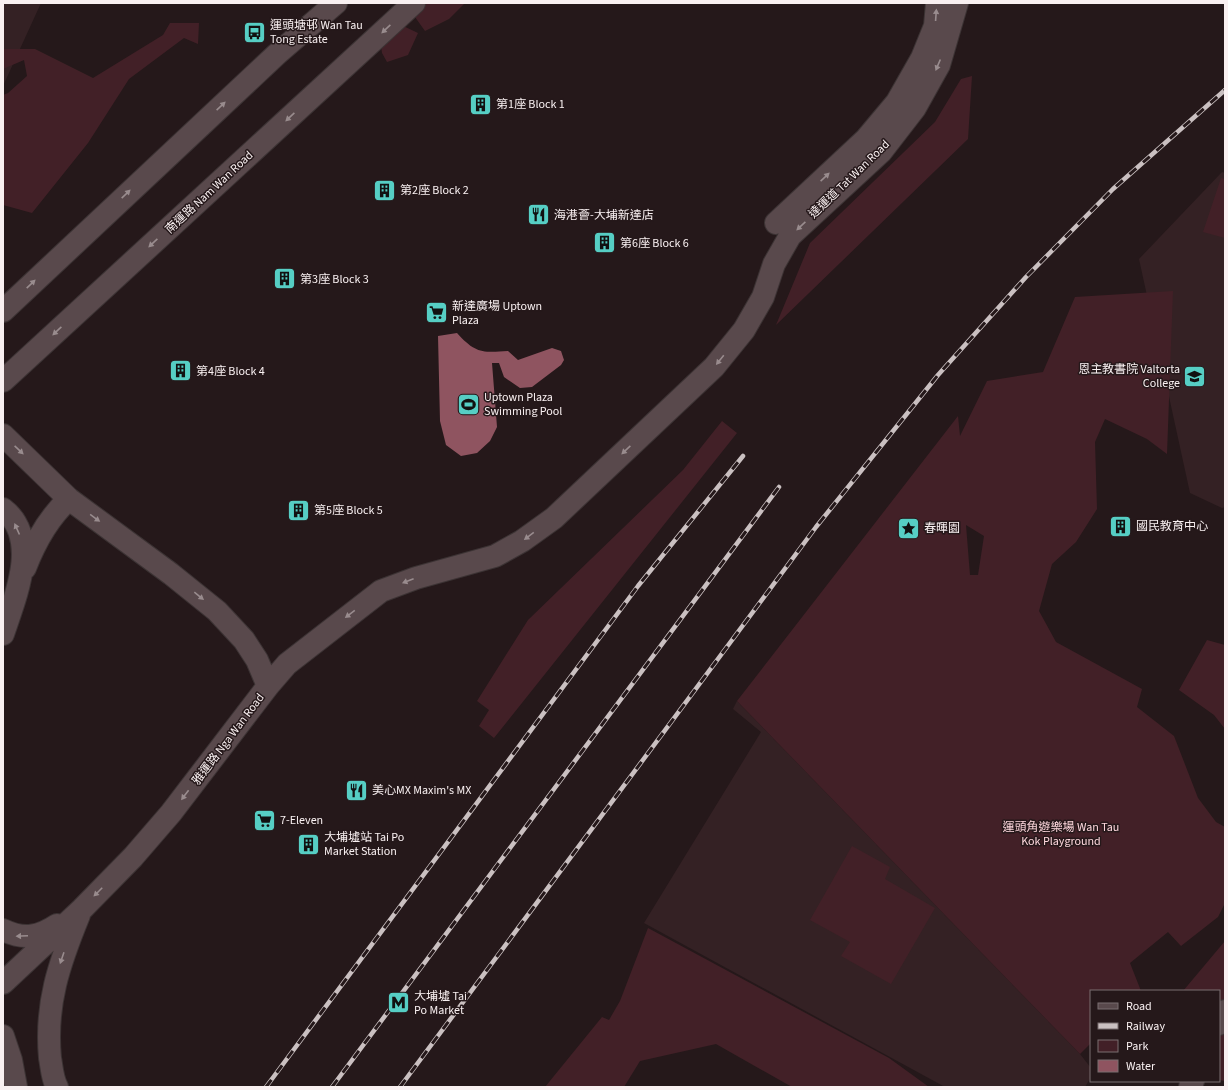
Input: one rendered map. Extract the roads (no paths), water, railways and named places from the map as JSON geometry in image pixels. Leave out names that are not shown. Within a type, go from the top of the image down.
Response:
[{"type":"street","points":[[3,311],[277,54],[336,3]]},
{"type":"street","name":"南運路 Nam Wan Road","points":[[3,381],[414,3]]},
{"type":"street","name":"達運道 Tat Wan Road","points":[[776,223],[866,139],[897,102],[925,52],[935,26],[937,3]]},
{"type":"street","name":"達運道 Tat Wan Road","points":[[268,686],[287,664],[381,591],[416,578],[495,556],[522,541],[554,518],[714,367],[744,330],[763,297],[774,264],[790,236],[881,152],[915,108],[939,65],[957,3]]},
{"type":"street","name":"雅運路 Nga Wan Road","points":[[3,435],[68,499],[172,574],[217,611],[244,640],[257,660],[268,686],[171,813],[133,857],[82,909],[3,983]]},
{"type":"street","points":[[3,634],[21,579],[41,534],[54,513],[68,499]]},
{"type":"street","points":[[3,509],[18,528],[23,551],[21,579]]},
{"type":"street","name":"雅運路 Nga Wan Road","points":[[3,930],[14,936],[42,935],[82,909]]},
{"type":"street","name":"雅運路 Nga Wan Road","points":[[57,1087],[53,1080],[48,1039],[52,992],[61,959],[82,909]]},
{"type":"street","points":[[1220,1022],[1225,1011]]},
{"type":"street","points":[[3,1036],[7,1057],[16,1087]]},
{"type":"water","name":"Uptown Plaza Swimming Pool","points":[[457,333],[463,340],[474,348],[492,352],[508,351],[518,360],[552,348],[561,351],[564,360],[561,365],[532,387],[520,388],[504,377],[499,363],[492,363],[497,427],[490,441],[477,453],[461,456],[446,445],[440,421],[438,336]]},
{"type":"railway","points":[[400,1087],[816,527],[938,375],[1026,277],[1113,189],[1225,90]]},
{"type":"railway","points":[[266,1087],[638,586],[743,456]]},
{"type":"railway","points":[[332,1087],[779,487]]},
{"type":"place","name":"運頭塘邨 Wan Tau Tong Estate","points":[[255,32]]},
{"type":"place","name":"第1座 Block 1","points":[[481,104]]},
{"type":"place","name":"第2座 Block 2","points":[[385,190]]},
{"type":"place","name":"海港薈-大埔新達店","points":[[538,215]]},
{"type":"place","name":"第6座 Block 6","points":[[604,243]]},
{"type":"place","name":"第3座 Block 3","points":[[284,279]]},
{"type":"place","name":"新達廣場 Uptown Plaza","points":[[437,313]]},
{"type":"place","name":"第4座 Block 4","points":[[181,371]]},
{"type":"place","name":"恩主教書院 Valtorta College","points":[[1195,376]]},
{"type":"place","name":"Uptown Plaza Swimming Pool","points":[[468,404]]},
{"type":"place","name":"第5座 Block 5","points":[[299,510]]},
{"type":"place","name":"國民教育中心","points":[[1120,526]]},
{"type":"place","name":"春暉園","points":[[908,528]]},
{"type":"place","name":"美心MX Maxim's MX","points":[[357,790]]},
{"type":"place","name":"7-Eleven","points":[[265,820]]},
{"type":"place","name":"大埔墟站 Tai Po Market Station","points":[[308,844]]},
{"type":"place","name":"大埔墟 Tai Po Market","points":[[398,1003]]},
{"type":"park label","name":"運頭角遊樂場 Wan Tau Kok Playground","points":[[1061,834]]}]
